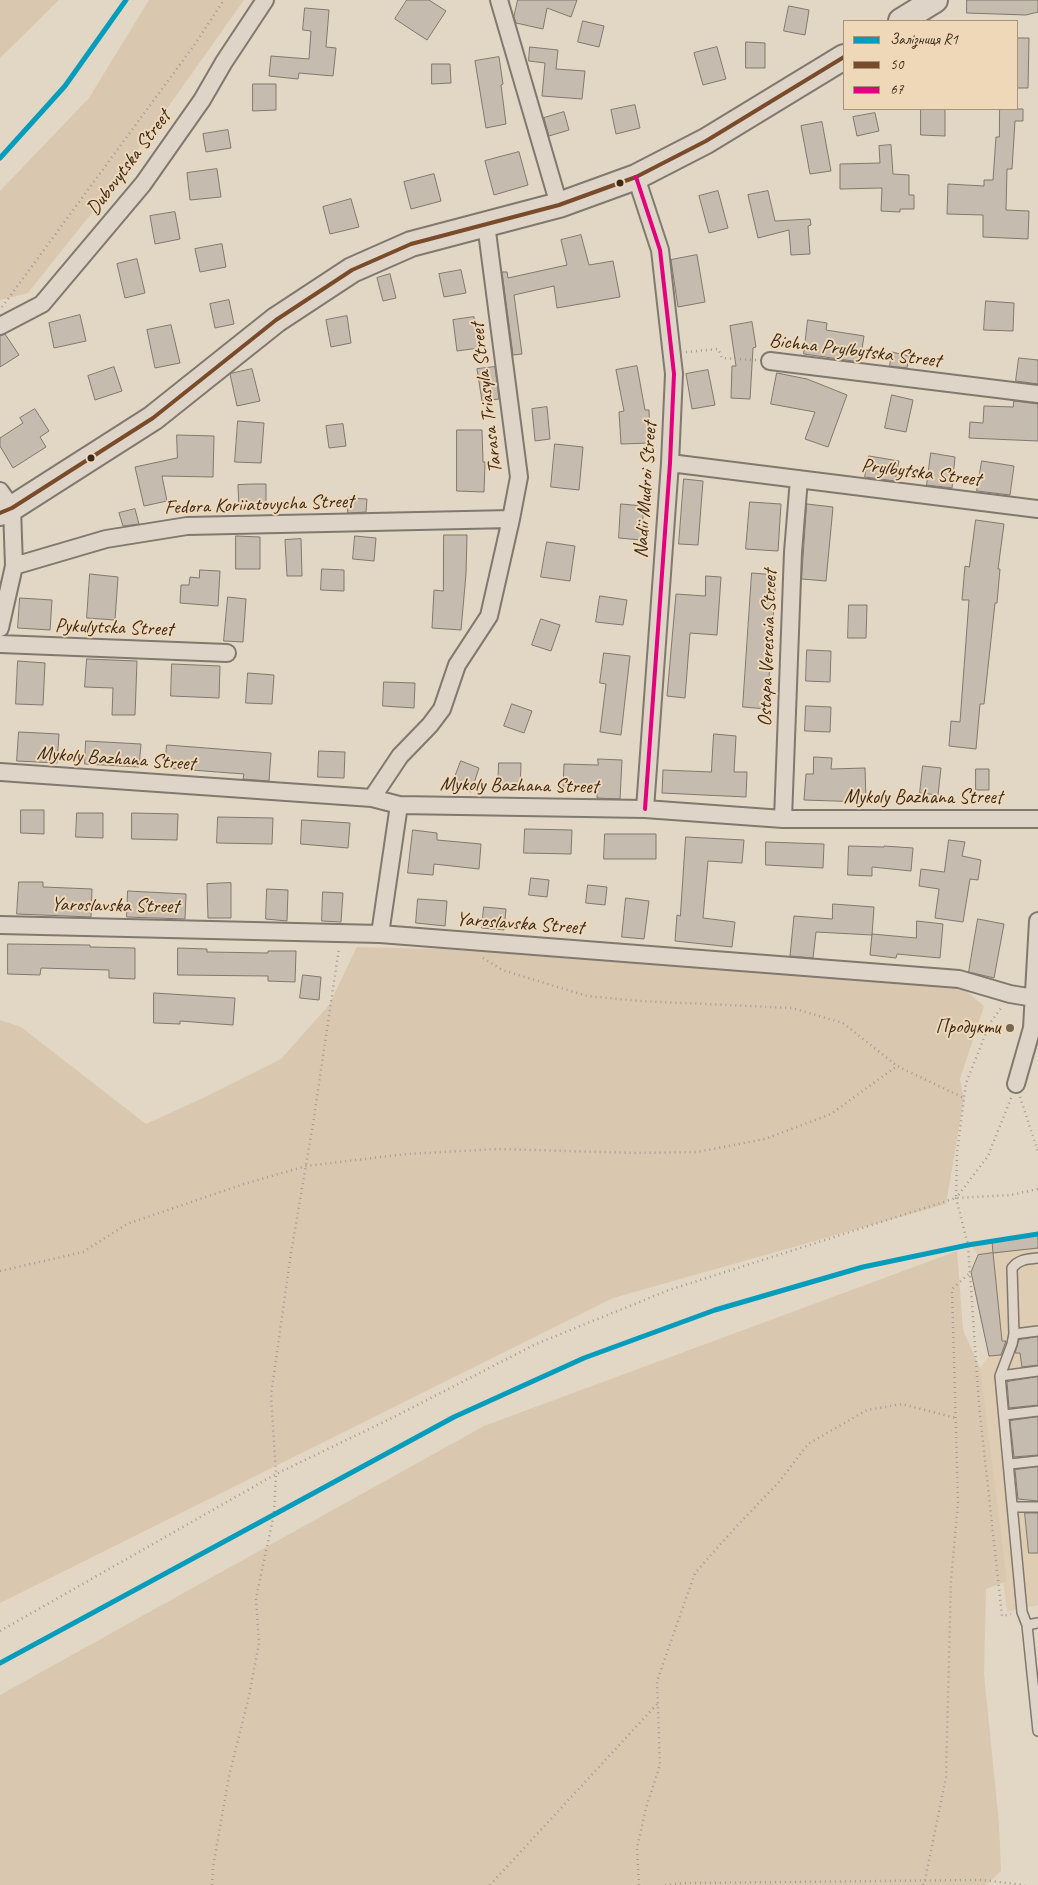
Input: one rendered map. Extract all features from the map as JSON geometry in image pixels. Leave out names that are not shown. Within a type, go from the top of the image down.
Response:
[{"type":"main road","points":[[903,20],[935,0]]},
{"type":"main road","points":[[4,504],[153,418],[276,320],[352,270],[411,244],[560,206],[636,177],[706,141],[843,58]]},
{"type":"street","name":"Dubovytska Street","points":[[0,326],[42,304],[143,184],[202,100],[224,62],[265,0]]},
{"type":"street","points":[[499,0],[560,206]]},
{"type":"street","name":"Nadii Mudroi Street","points":[[636,177],[660,250],[674,374],[670,462],[645,809]]},
{"type":"street","name":"Tarasa Triasyla Street","points":[[372,798],[400,756],[430,726],[442,709],[457,665],[489,616],[511,519],[519,477],[486,224]]},
{"type":"street","name":"Bichna Prylbytska Street","points":[[770,361],[1038,394]]},
{"type":"street","name":"Prylbytska Street","points":[[670,462],[1038,509]]},
{"type":"street","name":"Ostapa Veresaia Street","points":[[783,819],[793,552],[799,479]]},
{"type":"street","points":[[0,628],[14,566],[4,504]]},
{"type":"street","name":"Fedora Koriiatovycha Street","points":[[14,566],[106,539],[187,526],[511,519]]},
{"type":"street","name":"Pykulytska Street","points":[[0,644],[227,653]]},
{"type":"street","name":"Mykoly Bazhana Street","points":[[0,772],[372,798],[399,805],[645,809],[783,819],[1038,819]]},
{"type":"street","points":[[380,934],[399,805]]},
{"type":"street","points":[[1016,1084],[1032,1028],[1038,921]]},
{"type":"street","name":"Yaroslavska Street","points":[[0,924],[380,934],[959,979],[1010,994],[1034,998]]},
{"type":"lane","points":[[1038,1258],[1017,1262],[1012,1268],[1014,1334],[1000,1376],[1010,1464],[1022,1612],[1027,1625],[1038,1731]]},
{"type":"lane","points":[[1014,1334],[1038,1331]]},
{"type":"lane","points":[[1000,1376],[1038,1371]]},
{"type":"lane","points":[[1004,1415],[1038,1411]]},
{"type":"lane","points":[[1010,1464],[1038,1461]]},
{"type":"lane","points":[[1013,1507],[1038,1507]]},
{"type":"lane","points":[[1027,1625],[1038,1623]]},
{"type":"path","name":"Dubovytska Street","points":[[0,310],[184,59],[224,0]]},
{"type":"path","name":"Bichna Prylbytska Street","points":[[673,353],[718,349],[722,358],[770,361]]},
{"type":"path","points":[[212,1885],[213,1867],[229,1776],[249,1696],[259,1643],[256,1598],[274,1514],[276,1474],[271,1395],[341,933]]},
{"type":"path","points":[[456,940],[502,970],[587,996],[640,1001],[792,1008],[843,1023],[898,1066],[964,1098]]},
{"type":"path","points":[[1010,994],[990,1023],[966,1082],[957,1153],[956,1198],[968,1245],[971,1272],[978,1405],[1002,1616],[1022,1612]]},
{"type":"path","points":[[0,1271],[82,1252],[127,1224],[244,1184],[306,1166],[406,1154],[498,1149],[638,1153],[696,1152],[765,1139],[831,1114],[898,1066]]},
{"type":"path","points":[[956,1198],[988,1156],[1016,1084]]},
{"type":"path","points":[[1016,1084],[1038,1152]]},
{"type":"path","points":[[0,1631],[276,1474],[392,1418],[536,1344],[669,1290],[956,1198],[1011,1194],[1038,1188]]},
{"type":"path","points":[[923,1885],[946,1778],[951,1580],[958,1503],[952,1289],[971,1272]]},
{"type":"path","points":[[638,1885],[637,1848],[646,1808],[660,1765],[657,1681],[695,1573],[779,1482],[808,1444],[867,1410],[902,1404],[956,1418]]},
{"type":"path","points":[[490,1885],[658,1703]]},
{"type":"path","points":[[665,1885],[686,1883],[925,1880],[981,1880],[1025,1885]]},
{"type":"shaded area","points":[[0,0],[59,0],[0,58]]},
{"type":"shaded area","points":[[149,0],[244,0],[102,200],[28,293],[0,300],[0,191],[89,98]]},
{"type":"shaded area","points":[[357,947],[556,952],[957,983],[984,1006],[960,1079],[964,1098],[946,1204],[613,1298],[0,1603],[0,1020],[21,1027],[146,1124],[281,1059],[329,1005]]},
{"type":"shaded area","points":[[1038,1235],[1038,1605],[1007,1612],[981,1396],[980,1368],[989,1356],[971,1272],[978,1255],[970,1244]]},
{"type":"shaded area","points":[[957,1251],[963,1330],[980,1368],[1007,1581],[986,1589],[984,1674],[999,1823],[1001,1871],[986,1885],[0,1885],[0,1695],[484,1426]]},
{"type":"building","points":[[407,0],[429,0],[446,11],[427,40],[395,19]]},
{"type":"building","points":[[518,0],[577,0],[571,17],[547,8],[543,29],[516,23],[514,17]]},
{"type":"building","points":[[967,0],[1038,0],[1038,12],[1026,15],[967,13]]},
{"type":"building","points":[[789,6],[809,10],[805,35],[784,31]]},
{"type":"building","points":[[305,8],[329,10],[326,47],[336,48],[333,76],[299,73],[298,79],[269,76],[271,56],[309,59],[311,31],[303,30]]},
{"type":"building","points":[[583,21],[604,26],[599,47],[578,42]]},
{"type":"building","points":[[1018,38],[1029,38],[1028,88],[1018,88]]},
{"type":"building","points":[[746,42],[765,43],[765,68],[746,68]]},
{"type":"building","points":[[530,47],[558,50],[556,69],[585,71],[582,99],[542,96],[545,63],[529,61]]},
{"type":"building","points":[[717,47],[726,79],[703,85],[694,53]]},
{"type":"building","points":[[499,57],[506,124],[486,128],[475,61]]},
{"type":"building","points":[[432,64],[450,64],[451,83],[432,84]]},
{"type":"building","points":[[253,84],[276,84],[276,110],[253,111]]},
{"type":"building","points":[[635,105],[640,128],[616,134],[611,110]]},
{"type":"building","points":[[1023,109],[1023,121],[1015,121],[1012,169],[1007,169],[1006,210],[1029,211],[1028,239],[983,237],[983,215],[947,214],[948,184],[984,186],[984,180],[993,180],[996,137],[999,137],[1000,110]]},
{"type":"building","points":[[921,110],[945,110],[945,136],[921,135]]},
{"type":"building","points":[[564,112],[569,130],[549,136],[544,118]]},
{"type":"building","points":[[875,113],[879,131],[857,136],[853,117]]},
{"type":"building","points":[[822,122],[831,171],[810,174],[801,126]]},
{"type":"building","points":[[228,130],[231,148],[206,152],[203,134]]},
{"type":"building","points":[[891,145],[893,174],[909,175],[909,195],[914,195],[914,209],[900,209],[900,212],[881,211],[882,188],[840,189],[840,164],[880,163],[879,146]]},
{"type":"building","points":[[519,152],[528,185],[494,195],[485,161]]},
{"type":"building","points":[[217,169],[221,197],[190,200],[187,173]]},
{"type":"building","points":[[434,174],[441,201],[411,209],[404,182]]},
{"type":"building","points":[[718,191],[728,228],[709,233],[699,196]]},
{"type":"building","points":[[768,191],[775,221],[810,219],[811,225],[808,226],[810,254],[791,255],[789,230],[758,238],[748,195]]},
{"type":"building","points":[[351,199],[359,227],[330,234],[323,207]]},
{"type":"building","points":[[175,212],[180,239],[155,244],[150,216]]},
{"type":"building","points":[[581,235],[589,265],[613,261],[620,297],[557,308],[554,286],[514,295],[522,354],[513,355],[502,272],[507,272],[508,278],[567,265],[561,240]]},
{"type":"building","points":[[222,244],[226,267],[200,272],[195,249]]},
{"type":"building","points":[[697,255],[705,302],[678,307],[671,260]]},
{"type":"building","points":[[137,259],[145,293],[125,298],[117,264]]},
{"type":"building","points":[[461,270],[466,293],[444,297],[439,274]]},
{"type":"building","points":[[390,274],[396,298],[383,301],[377,278]]},
{"type":"building","points":[[229,300],[234,324],[215,328],[210,304]]},
{"type":"building","points":[[986,301],[1014,303],[1013,331],[984,330]]},
{"type":"building","points":[[80,315],[86,341],[54,348],[49,323]]},
{"type":"building","points":[[347,316],[351,343],[331,347],[326,320]]},
{"type":"building","points":[[474,317],[479,348],[457,351],[453,320]]},
{"type":"building","points":[[808,320],[827,323],[826,330],[864,336],[860,362],[804,354]]},
{"type":"building","points":[[752,322],[756,347],[753,348],[750,399],[731,398],[732,366],[736,366],[730,326]]},
{"type":"building","points":[[171,325],[180,363],[155,368],[147,330]]},
{"type":"building","points":[[5,334],[19,355],[0,367],[0,336]]},
{"type":"building","points":[[892,352],[909,356],[907,368],[890,366]]},
{"type":"building","points":[[1019,358],[1038,360],[1038,384],[1016,381]]},
{"type":"building","points":[[637,366],[645,410],[649,410],[650,443],[621,444],[619,412],[624,411],[616,370]]},
{"type":"building","points":[[114,367],[122,391],[95,400],[88,376]]},
{"type":"building","points":[[495,367],[499,399],[482,401],[477,369]]},
{"type":"building","points":[[252,369],[260,401],[237,406],[230,374]]},
{"type":"building","points":[[708,370],[715,405],[692,409],[686,374]]},
{"type":"building","points":[[777,373],[807,379],[847,395],[828,447],[805,439],[815,412],[771,404]]},
{"type":"building","points":[[892,395],[913,400],[906,432],[885,428]]},
{"type":"building","points":[[1014,401],[1038,404],[1038,441],[969,438],[970,422],[983,423],[984,406],[1013,407]]},
{"type":"building","points":[[547,407],[550,439],[535,441],[532,409]]},
{"type":"building","points":[[35,409],[49,431],[40,437],[46,447],[13,468],[0,446],[0,438],[23,423],[20,418]]},
{"type":"building","points":[[238,421],[264,423],[261,463],[235,462]]},
{"type":"building","points":[[343,424],[346,446],[329,448],[326,426]]},
{"type":"building","points":[[457,430],[482,430],[483,462],[485,462],[484,492],[457,491]]},
{"type":"building","points":[[177,435],[214,436],[213,477],[162,476],[167,501],[144,506],[135,467],[177,458]]},
{"type":"building","points":[[555,444],[583,447],[579,490],[551,487]]},
{"type":"building","points":[[931,453],[955,457],[952,488],[927,485]]},
{"type":"building","points":[[869,456],[899,461],[895,481],[865,477]]},
{"type":"building","points":[[982,461],[1014,466],[1010,495],[977,491]]},
{"type":"building","points":[[684,479],[703,481],[698,545],[679,544]]},
{"type":"building","points":[[266,484],[266,508],[239,509],[238,485]]},
{"type":"building","points":[[348,498],[367,499],[366,512],[348,513]]},
{"type":"building","points":[[750,502],[781,504],[778,551],[746,549]]},
{"type":"building","points":[[621,504],[644,506],[641,540],[619,538]]},
{"type":"building","points":[[807,504],[833,507],[826,581],[802,579]]},
{"type":"building","points":[[135,509],[139,524],[123,526],[119,513]]},
{"type":"building","points":[[976,520],[1004,524],[998,569],[1000,569],[997,603],[995,603],[984,704],[980,704],[976,749],[949,746],[951,721],[960,722],[969,600],[962,600],[965,566],[969,567]]},
{"type":"building","points":[[444,535],[467,535],[461,630],[432,628],[434,590],[443,591]]},
{"type":"building","points":[[236,536],[260,537],[260,569],[236,569]]},
{"type":"building","points":[[355,536],[376,538],[374,561],[353,559]]},
{"type":"building","points":[[301,539],[302,576],[287,576],[285,540]]},
{"type":"building","points":[[547,542],[575,546],[570,581],[541,577]]},
{"type":"building","points":[[322,569],[344,570],[344,591],[321,590]]},
{"type":"building","points":[[200,570],[220,571],[218,606],[180,603],[181,585],[189,585],[190,577],[199,578]]},
{"type":"building","points":[[752,573],[776,575],[767,709],[743,707]]},
{"type":"building","points":[[90,574],[118,577],[115,620],[87,618]]},
{"type":"building","points":[[706,576],[721,577],[717,635],[690,633],[685,698],[667,696],[676,594],[705,596]]},
{"type":"building","points":[[600,596],[627,600],[623,625],[596,622]]},
{"type":"building","points":[[228,597],[246,599],[243,642],[224,641]]},
{"type":"building","points":[[20,598],[52,600],[50,630],[18,628]]},
{"type":"building","points":[[849,605],[867,605],[866,638],[848,638]]},
{"type":"building","points":[[541,619],[560,625],[551,651],[532,645]]},
{"type":"building","points":[[807,650],[831,651],[830,682],[806,681]]},
{"type":"building","points":[[604,653],[630,656],[621,735],[600,732],[606,684],[600,683]]},
{"type":"building","points":[[87,659],[137,661],[135,715],[112,715],[113,688],[85,687]]},
{"type":"building","points":[[18,661],[45,663],[43,705],[16,704]]},
{"type":"building","points":[[172,664],[220,666],[219,698],[171,696]]},
{"type":"building","points":[[248,673],[274,675],[272,704],[246,703]]},
{"type":"building","points":[[384,682],[415,683],[414,708],[383,706]]},
{"type":"building","points":[[512,704],[532,711],[524,733],[504,726]]},
{"type":"building","points":[[806,706],[831,707],[830,732],[805,731]]},
{"type":"building","points":[[19,732],[59,734],[57,763],[17,761]]},
{"type":"building","points":[[714,734],[736,736],[734,772],[747,772],[746,797],[662,793],[663,770],[711,772]]},
{"type":"building","points":[[86,741],[141,744],[139,767],[85,764]]},
{"type":"building","points":[[167,745],[271,753],[269,781],[243,779],[244,774],[165,768]]},
{"type":"building","points":[[319,751],[345,752],[344,778],[318,777]]},
{"type":"building","points":[[814,757],[832,758],[831,769],[865,768],[866,802],[804,800],[806,774],[813,774]]},
{"type":"building","points":[[598,759],[622,760],[620,799],[597,798],[597,790],[563,789],[564,764],[598,765]]},
{"type":"building","points":[[461,761],[479,768],[471,792],[452,785]]},
{"type":"building","points":[[499,763],[521,763],[520,791],[498,790]]},
{"type":"building","points":[[923,766],[941,768],[938,795],[920,793]]},
{"type":"building","points":[[976,769],[989,769],[989,790],[976,790]]},
{"type":"building","points":[[21,810],[44,810],[44,834],[21,833]]},
{"type":"building","points":[[77,813],[103,813],[103,838],[76,837]]},
{"type":"building","points":[[132,813],[178,814],[177,840],[132,839]]},
{"type":"building","points":[[218,817],[273,818],[272,844],[217,843]]},
{"type":"building","points":[[302,820],[350,823],[348,848],[301,844]]},
{"type":"building","points":[[525,829],[572,830],[571,854],[524,853]]},
{"type":"building","points":[[413,830],[437,833],[437,840],[481,844],[479,869],[434,864],[433,875],[408,873]]},
{"type":"building","points":[[605,834],[656,834],[656,859],[604,859]]},
{"type":"building","points":[[686,837],[744,840],[742,863],[708,861],[703,918],[735,922],[732,947],[675,941],[677,915],[680,916]]},
{"type":"building","points":[[949,840],[965,842],[962,856],[981,860],[978,880],[970,879],[963,922],[935,918],[939,889],[919,886],[921,869],[944,872]]},
{"type":"building","points":[[766,842],[824,844],[823,868],[766,865]]},
{"type":"building","points":[[849,846],[913,848],[911,871],[872,867],[872,876],[848,875]]},
{"type":"building","points":[[531,878],[549,880],[547,897],[529,895]]},
{"type":"building","points":[[19,882],[43,882],[43,887],[92,889],[91,917],[17,914]]},
{"type":"building","points":[[231,883],[231,918],[208,918],[207,884]]},
{"type":"building","points":[[588,885],[607,887],[605,905],[586,903]]},
{"type":"building","points":[[267,889],[288,890],[287,921],[266,919]]},
{"type":"building","points":[[128,891],[186,894],[185,919],[127,917]]},
{"type":"building","points":[[323,892],[343,893],[341,922],[322,921]]},
{"type":"building","points":[[626,898],[649,901],[644,939],[622,937]]},
{"type":"building","points":[[418,899],[447,901],[445,926],[416,923]]},
{"type":"building","points":[[833,904],[874,907],[872,935],[816,932],[813,958],[790,956],[794,916],[832,919]]},
{"type":"building","points":[[484,907],[506,909],[504,930],[482,928]]},
{"type":"building","points":[[978,919],[1004,924],[994,978],[969,972]]},
{"type":"building","points":[[917,921],[943,924],[940,958],[897,954],[896,958],[870,955],[872,934],[916,938]]},
{"type":"building","points":[[8,944],[90,945],[90,947],[135,948],[135,979],[109,978],[109,970],[41,968],[40,975],[8,974]]},
{"type":"building","points":[[178,948],[207,949],[207,952],[268,953],[268,951],[296,951],[295,982],[268,981],[268,976],[178,975]]},
{"type":"building","points":[[303,975],[321,977],[319,1000],[300,998]]},
{"type":"building","points":[[154,993],[235,998],[233,1025],[180,1021],[180,1024],[154,1023]]},
{"type":"building","points":[[1038,1235],[1038,1248],[993,1253],[992,1241]]},
{"type":"building","points":[[993,1253],[1002,1341],[1006,1341],[1001,1355],[989,1356],[971,1272],[978,1255]]},
{"type":"building","points":[[1038,1337],[1038,1365],[1022,1367],[1020,1353],[1015,1353],[1019,1340]]},
{"type":"building","points":[[1038,1377],[1038,1405],[1009,1408],[1007,1382]]},
{"type":"building","points":[[1038,1417],[1038,1455],[1014,1457],[1010,1421]]},
{"type":"building","points":[[1038,1467],[1038,1501],[1018,1499],[1015,1470]]},
{"type":"building","points":[[1025,1513],[1038,1513],[1038,1553],[1029,1553]]},
{"type":"rail line","name":"R1","points":[[0,158],[65,86],[126,0]]},
{"type":"rail line","name":"R1","points":[[0,1663],[454,1417],[584,1358],[715,1310],[863,1267],[968,1245],[1038,1234]]},
{"type":"transit line","name":"50","points":[[0,513],[12,508],[153,418],[276,320],[352,270],[411,244],[559,205],[636,177],[706,141],[843,58]]},
{"type":"transit line","name":"67","points":[[636,177],[660,250],[674,374],[670,463],[645,809]]},
{"type":"place","name":"Продукти","points":[[1010,1028]]}]
